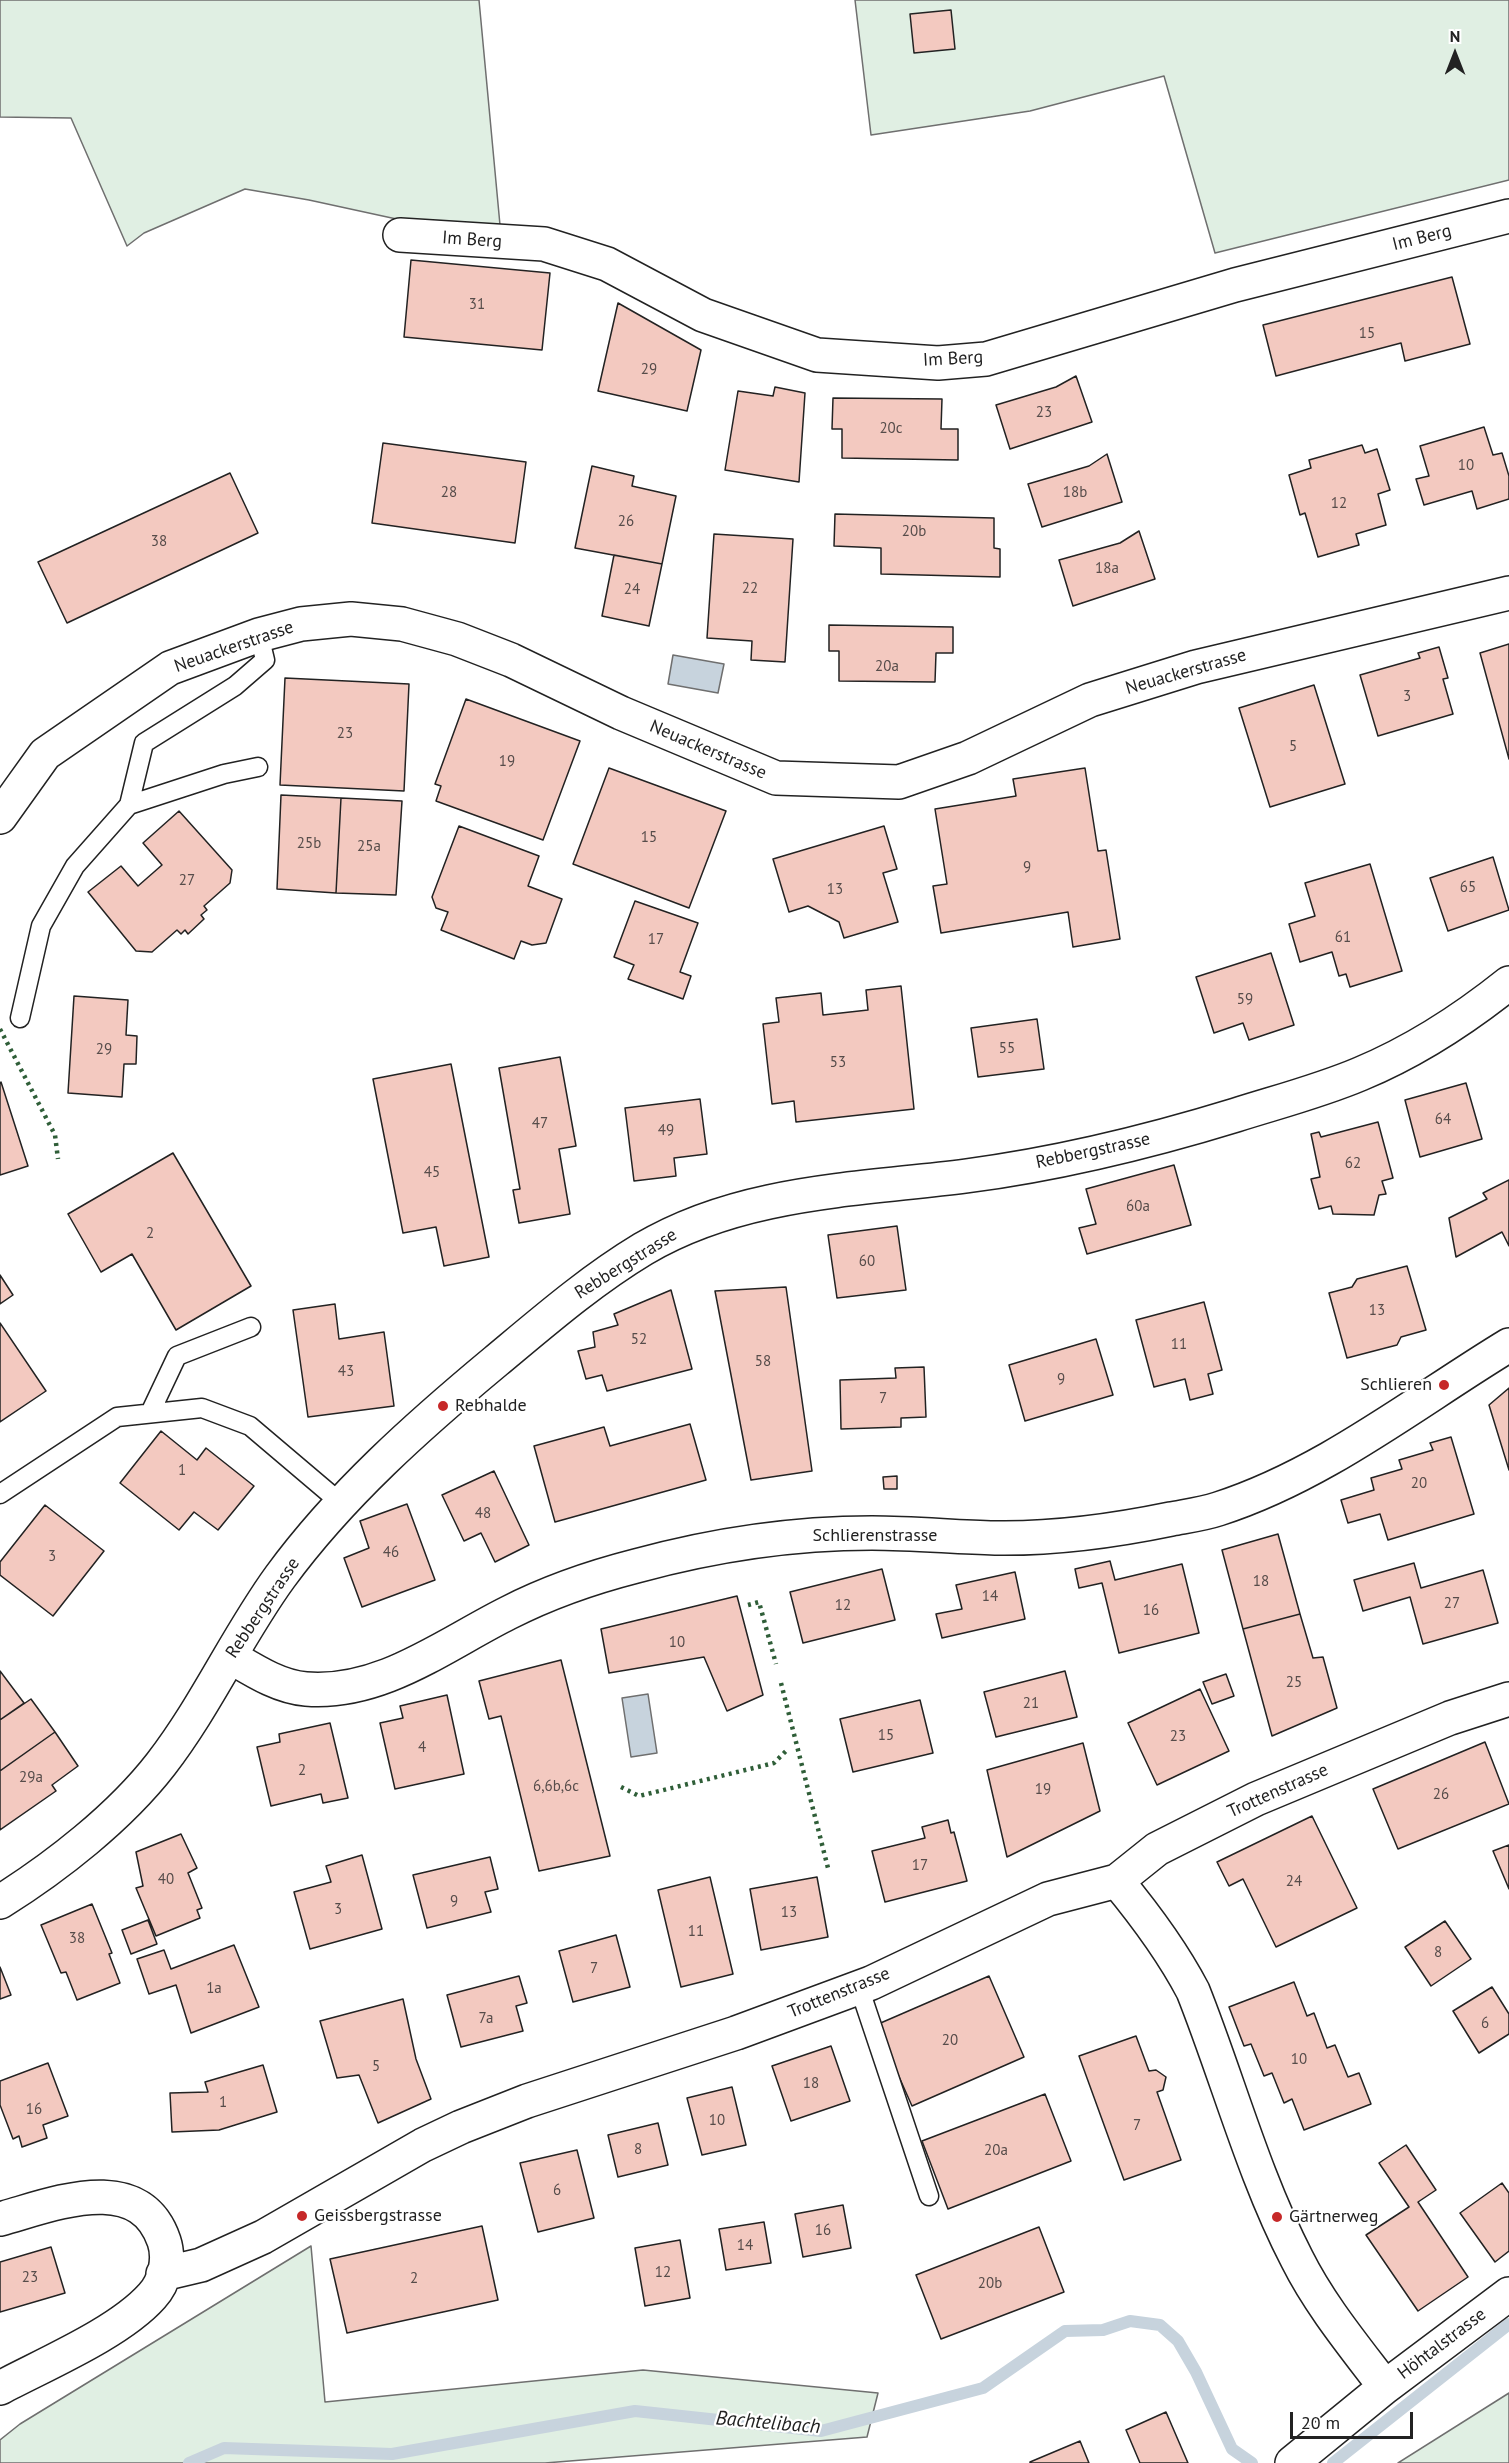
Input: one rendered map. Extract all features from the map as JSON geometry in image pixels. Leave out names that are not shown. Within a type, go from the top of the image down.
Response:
[{"type":"street","name":"Im Berg","points":[[400,235],[544,244],[608,264],[703,315],[817,355],[938,363],[986,358],[1235,285],[1509,216]]},
{"type":"street","name":"Neuackerstrasse","points":[[0,817],[45,754],[171,668],[260,635],[301,624],[351,619],[402,624],[457,639],[511,660],[621,713],[776,778],[899,782],[968,758],[1090,700],[1185,670],[1509,593]]},
{"type":"street","name":"Rebbergstrasse","points":[[0,1902],[37,1879],[123,1805],[161,1765],[231,1658],[279,1578],[342,1504],[442,1406],[596,1278],[679,1229],[717,1214],[804,1194],[968,1176],[1085,1156],[1188,1130],[1361,1074],[1429,1040],[1509,983]]},
{"type":"street","name":"Schlierenstrasse","points":[[231,1658],[271,1679],[304,1689],[334,1688],[396,1672],[510,1612],[560,1592],[631,1567],[683,1554],[751,1541],[871,1533],[998,1538],[1067,1536],[1137,1526],[1218,1509],[1289,1479],[1351,1446],[1509,1345]]},
{"type":"street","name":"Trottenstrasse","points":[[164,2274],[201,2265],[263,2238],[423,2145],[461,2127],[527,2101],[736,2033],[859,1987],[1048,1899],[1117,1881],[1157,1849],[1256,1799],[1450,1718],[1509,1699]]},
{"type":"street","points":[[1117,1881],[1152,1924],[1176,1959],[1193,1991],[1276,2217],[1298,2261],[1322,2302],[1385,2387]]},
{"type":"street","points":[[0,2219],[84,2198],[111,2196],[123,2199],[148,2213],[157,2224],[167,2253],[164,2274],[152,2297],[103,2333],[0,2388]]},
{"type":"street","name":"Höhtalstrasse","points":[[1292,2463],[1385,2387],[1509,2294]]},
{"type":"lane","points":[[20,1018],[41,926],[75,866],[129,805],[144,743],[235,686],[265,660],[260,635]]},
{"type":"lane","points":[[129,805],[224,774],[258,767]]},
{"type":"lane","points":[[150,1413],[177,1356],[251,1327]]},
{"type":"lane","points":[[0,1494],[117,1417],[202,1408],[250,1426],[342,1504]]},
{"type":"lane","points":[[859,1987],[928,2196]]},
{"type":"green space","points":[[0,0],[479,0],[500,225],[401,220],[245,189],[144,233],[127,246],[71,118],[0,117]]},
{"type":"green space","points":[[855,0],[1509,0],[1509,180],[1215,253],[1164,76],[1030,111],[871,135]]},
{"type":"green space","points":[[311,2246],[325,2402],[643,2370],[878,2393],[867,2437],[545,2463],[0,2463],[0,2440],[20,2424]]},
{"type":"green space","points":[[1509,2393],[1509,2463],[1398,2463]]},
{"type":"shaded area","points":[[673,655],[724,664],[718,693],[668,684]]},
{"type":"shaded area","points":[[648,1694],[657,1753],[631,1757],[622,1698]]},
{"type":"building","points":[[951,10],[955,49],[914,53],[910,14]]},
{"type":"building","points":[[411,260],[550,273],[542,350],[404,337]]},
{"type":"building","points":[[1452,277],[1470,344],[1405,361],[1401,343],[1276,376],[1263,325]]},
{"type":"building","points":[[618,303],[701,350],[687,411],[598,391]]},
{"type":"building","points":[[1076,376],[1092,422],[1010,449],[996,405],[1056,387]]},
{"type":"building","points":[[775,387],[805,393],[799,482],[725,470],[738,391],[773,396]]},
{"type":"building","points":[[833,398],[942,399],[941,429],[958,429],[958,460],[842,458],[842,429],[832,429]]},
{"type":"building","points":[[1484,427],[1493,455],[1502,453],[1509,476],[1509,499],[1477,509],[1472,491],[1424,505],[1416,479],[1429,476],[1420,446]]},
{"type":"building","points":[[383,443],[526,462],[515,543],[372,523]]},
{"type":"building","points":[[1362,445],[1365,453],[1377,449],[1390,490],[1378,494],[1386,525],[1356,534],[1359,545],[1318,557],[1305,513],[1300,515],[1289,475],[1311,468],[1309,460]]},
{"type":"building","points":[[1107,454],[1122,502],[1042,527],[1028,484],[1089,466]]},
{"type":"building","points":[[592,466],[634,476],[632,486],[676,496],[662,564],[575,548]]},
{"type":"building","points":[[230,473],[258,533],[67,623],[38,562]]},
{"type":"building","points":[[835,514],[994,518],[994,548],[1000,549],[1000,577],[881,574],[881,548],[834,546]]},
{"type":"building","points":[[1139,531],[1155,579],[1073,606],[1059,560],[1120,543]]},
{"type":"building","points":[[714,534],[793,539],[785,662],[751,660],[752,641],[707,638]]},
{"type":"building","points":[[614,555],[662,564],[649,626],[602,616]]},
{"type":"building","points":[[829,625],[953,627],[953,653],[936,653],[935,682],[839,681],[839,651],[829,651]]},
{"type":"building","points":[[1509,644],[1509,759],[1480,653]]},
{"type":"building","points":[[1439,647],[1448,678],[1443,679],[1453,714],[1378,736],[1360,675],[1420,658],[1418,653]]},
{"type":"building","points":[[285,678],[409,684],[404,791],[280,785]]},
{"type":"building","points":[[1314,685],[1345,784],[1270,807],[1239,708]]},
{"type":"building","points":[[466,699],[580,741],[543,840],[436,801],[441,786],[435,784]]},
{"type":"building","points":[[609,768],[726,811],[689,908],[573,864]]},
{"type":"building","points":[[1085,768],[1098,851],[1106,850],[1120,939],[1073,947],[1068,912],[941,933],[933,886],[947,884],[935,809],[1016,796],[1013,779]]},
{"type":"building","points":[[281,795],[341,798],[336,893],[277,889]]},
{"type":"building","points":[[341,798],[402,801],[396,895],[336,893]]},
{"type":"building","points":[[179,811],[232,870],[230,883],[204,906],[207,910],[201,915],[204,919],[188,934],[185,930],[181,934],[177,930],[152,952],[136,951],[88,892],[121,866],[138,886],[162,865],[143,843]]},
{"type":"building","points":[[459,826],[539,856],[528,886],[562,899],[546,943],[532,945],[521,941],[514,959],[441,930],[448,912],[436,908],[432,897]]},
{"type":"building","points":[[884,826],[897,869],[883,873],[898,922],[844,938],[839,922],[808,906],[789,912],[773,859]]},
{"type":"building","points":[[1493,857],[1509,910],[1448,931],[1430,878]]},
{"type":"building","points":[[1370,864],[1402,971],[1350,987],[1346,974],[1339,976],[1332,952],[1300,962],[1289,924],[1315,916],[1305,883]]},
{"type":"building","points":[[635,901],[698,923],[680,972],[691,976],[683,999],[628,979],[634,965],[614,957]]},
{"type":"building","points":[[1271,953],[1294,1025],[1249,1040],[1243,1023],[1214,1033],[1196,977]]},
{"type":"building","points":[[901,986],[914,1109],[796,1122],[794,1101],[772,1104],[763,1024],[779,1022],[776,998],[821,993],[823,1015],[868,1010],[866,990]]},
{"type":"building","points":[[74,996],[128,1000],[126,1035],[137,1036],[136,1064],[124,1064],[122,1097],[68,1093]]},
{"type":"building","points":[[1037,1019],[1044,1069],[978,1077],[971,1028]]},
{"type":"building","points":[[560,1057],[576,1146],[559,1149],[570,1214],[519,1223],[513,1190],[520,1189],[499,1068]]},
{"type":"building","points":[[451,1064],[489,1257],[444,1266],[436,1227],[403,1233],[373,1079]]},
{"type":"building","points":[[0,1083],[28,1166],[0,1175]]},
{"type":"building","points":[[1466,1083],[1482,1139],[1420,1157],[1405,1100]]},
{"type":"building","points":[[700,1099],[707,1154],[674,1158],[676,1176],[634,1181],[625,1108]]},
{"type":"building","points":[[1378,1122],[1393,1178],[1382,1181],[1386,1194],[1379,1195],[1374,1215],[1333,1214],[1331,1206],[1319,1209],[1311,1179],[1320,1177],[1311,1134],[1319,1132],[1321,1137]]},
{"type":"building","points":[[173,1153],[251,1286],[176,1330],[132,1254],[101,1272],[68,1214]]},
{"type":"building","points":[[1174,1165],[1191,1225],[1087,1254],[1079,1228],[1096,1224],[1086,1189]]},
{"type":"building","points":[[1509,1180],[1509,1246],[1502,1232],[1456,1257],[1449,1218],[1487,1199],[1483,1193]]},
{"type":"building","points":[[897,1226],[906,1290],[837,1298],[828,1235]]},
{"type":"building","points":[[1407,1266],[1426,1330],[1401,1337],[1397,1345],[1347,1358],[1329,1293],[1352,1287],[1357,1279]]},
{"type":"building","points":[[0,1275],[13,1295],[0,1304]]},
{"type":"building","points":[[786,1287],[812,1471],[751,1480],[715,1291]]},
{"type":"building","points":[[671,1290],[692,1369],[607,1391],[602,1375],[586,1379],[578,1351],[595,1347],[593,1332],[618,1325],[614,1314]]},
{"type":"building","points":[[1204,1302],[1222,1370],[1208,1374],[1213,1394],[1190,1400],[1185,1379],[1154,1387],[1136,1320]]},
{"type":"building","points":[[335,1304],[339,1339],[384,1332],[394,1406],[308,1417],[293,1310]]},
{"type":"building","points":[[0,1323],[46,1391],[0,1422]]},
{"type":"building","points":[[1096,1339],[1113,1395],[1025,1421],[1009,1365]]},
{"type":"building","points":[[924,1367],[926,1417],[901,1418],[901,1427],[841,1429],[840,1380],[896,1378],[895,1368]]},
{"type":"building","points":[[1509,1388],[1509,1470],[1489,1405]]},
{"type":"building","points":[[690,1424],[706,1480],[555,1522],[534,1446],[604,1427],[610,1446]]},
{"type":"building","points":[[161,1431],[197,1460],[206,1448],[254,1486],[218,1530],[194,1512],[179,1530],[120,1483]]},
{"type":"building","points":[[1451,1437],[1474,1514],[1388,1540],[1380,1514],[1348,1523],[1341,1500],[1374,1490],[1371,1478],[1402,1469],[1399,1460],[1433,1450],[1430,1443]]},
{"type":"building","points":[[494,1471],[529,1545],[495,1562],[481,1533],[464,1541],[442,1495]]},
{"type":"building","points":[[897,1476],[897,1489],[884,1489],[883,1477]]},
{"type":"building","points":[[407,1504],[435,1580],[362,1607],[344,1558],[369,1548],[360,1521]]},
{"type":"building","points":[[45,1505],[104,1551],[53,1616],[0,1575],[0,1562]]},
{"type":"building","points":[[1278,1534],[1300,1614],[1243,1629],[1222,1550]]},
{"type":"building","points":[[1110,1561],[1115,1580],[1182,1564],[1199,1633],[1119,1653],[1102,1583],[1079,1588],[1075,1569]]},
{"type":"building","points":[[1414,1563],[1421,1588],[1483,1570],[1498,1623],[1423,1644],[1410,1597],[1363,1611],[1354,1580]]},
{"type":"building","points":[[882,1569],[895,1620],[803,1643],[790,1592]]},
{"type":"building","points":[[1015,1572],[1025,1619],[942,1638],[936,1614],[962,1609],[956,1585]]},
{"type":"building","points":[[737,1596],[763,1695],[727,1711],[704,1657],[609,1673],[601,1629]]},
{"type":"building","points":[[1300,1614],[1313,1658],[1323,1657],[1337,1708],[1272,1736],[1243,1629]]},
{"type":"building","points":[[561,1660],[610,1856],[539,1871],[501,1716],[489,1719],[479,1681]]},
{"type":"building","points":[[0,1671],[24,1703],[0,1720]]},
{"type":"building","points":[[1065,1671],[1077,1717],[996,1737],[984,1692]]},
{"type":"building","points":[[1226,1674],[1234,1696],[1212,1704],[1203,1682]]},
{"type":"building","points":[[1200,1689],[1229,1751],[1157,1785],[1128,1723]]},
{"type":"building","points":[[447,1695],[464,1774],[395,1789],[380,1723],[403,1718],[400,1706]]},
{"type":"building","points":[[31,1699],[55,1732],[0,1771],[0,1720]]},
{"type":"building","points":[[920,1700],[933,1753],[853,1772],[840,1719]]},
{"type":"building","points":[[330,1723],[348,1798],[323,1803],[321,1794],[271,1806],[257,1747],[280,1742],[279,1734]]},
{"type":"building","points":[[55,1732],[78,1766],[52,1785],[56,1791],[0,1830],[0,1771]]},
{"type":"building","points":[[1485,1742],[1509,1804],[1398,1849],[1373,1789]]},
{"type":"building","points":[[1083,1743],[1100,1811],[1007,1857],[987,1770]]},
{"type":"building","points":[[1312,1816],[1357,1908],[1276,1947],[1243,1879],[1229,1886],[1217,1862]]},
{"type":"building","points":[[948,1820],[951,1833],[954,1832],[967,1881],[885,1902],[872,1851],[925,1838],[922,1827]]},
{"type":"building","points":[[181,1834],[197,1868],[188,1873],[202,1908],[197,1910],[200,1918],[156,1936],[136,1888],[143,1886],[136,1852]]},
{"type":"building","points":[[1509,1845],[1509,1889],[1493,1851]]},
{"type":"building","points":[[362,1855],[382,1929],[310,1949],[294,1892],[331,1882],[326,1866]]},
{"type":"building","points":[[490,1857],[498,1889],[485,1892],[491,1912],[427,1928],[413,1875]]},
{"type":"building","points":[[710,1877],[733,1974],[681,1987],[658,1890]]},
{"type":"building","points":[[817,1877],[828,1937],[761,1950],[750,1889]]},
{"type":"building","points":[[92,1904],[112,1953],[109,1954],[120,1983],[77,2000],[66,1972],[61,1973],[41,1925]]},
{"type":"building","points":[[148,1920],[157,1944],[131,1954],[122,1930]]},
{"type":"building","points":[[1445,1921],[1471,1959],[1431,1986],[1405,1947]]},
{"type":"building","points":[[616,1935],[630,1987],[573,2002],[559,1951]]},
{"type":"building","points":[[234,1945],[259,2007],[191,2033],[176,1985],[149,1994],[137,1959],[164,1950],[171,1969]]},
{"type":"building","points":[[0,1967],[11,1995],[0,1999]]},
{"type":"building","points":[[519,1976],[527,2003],[516,2006],[523,2031],[461,2047],[447,1995]]},
{"type":"building","points":[[989,1976],[1024,2057],[912,2106],[876,2025]]},
{"type":"building","points":[[1294,1982],[1307,2016],[1314,2013],[1327,2048],[1335,2045],[1348,2077],[1359,2073],[1371,2104],[1304,2130],[1292,2099],[1284,2103],[1272,2073],[1264,2076],[1251,2044],[1244,2046],[1229,2007]]},
{"type":"building","points":[[1492,1987],[1509,2014],[1509,2034],[1479,2053],[1453,2011]]},
{"type":"building","points":[[403,1999],[416,2059],[431,2099],[378,2123],[359,2075],[337,2078],[320,2021]]},
{"type":"building","points":[[1136,2036],[1149,2071],[1156,2070],[1166,2077],[1163,2090],[1157,2092],[1181,2160],[1124,2180],[1079,2056]]},
{"type":"building","points":[[831,2046],[850,2101],[791,2121],[772,2066]]},
{"type":"building","points":[[48,2063],[68,2116],[43,2125],[47,2138],[22,2147],[19,2136],[13,2139],[0,2105],[0,2081]]},
{"type":"building","points":[[263,2065],[277,2112],[219,2130],[172,2132],[170,2093],[208,2092],[205,2082]]},
{"type":"building","points":[[732,2087],[746,2145],[702,2155],[687,2098]]},
{"type":"building","points":[[1045,2094],[1071,2161],[948,2209],[922,2141]]},
{"type":"building","points":[[658,2123],[668,2165],[618,2177],[608,2135]]},
{"type":"building","points":[[1406,2145],[1436,2190],[1418,2202],[1468,2277],[1418,2311],[1366,2235],[1409,2207],[1379,2163]]},
{"type":"building","points":[[577,2150],[594,2218],[538,2232],[520,2163]]},
{"type":"building","points":[[1502,2183],[1509,2193],[1509,2251],[1495,2262],[1460,2213]]},
{"type":"building","points":[[843,2205],[851,2248],[803,2257],[795,2214]]},
{"type":"building","points":[[764,2222],[771,2263],[726,2270],[719,2229]]},
{"type":"building","points":[[482,2226],[498,2300],[347,2333],[330,2259]]},
{"type":"building","points":[[1039,2227],[1064,2292],[941,2339],[916,2275]]},
{"type":"building","points":[[680,2240],[690,2298],[645,2306],[635,2248]]},
{"type":"building","points":[[51,2247],[65,2293],[0,2312],[0,2262]]},
{"type":"building","points":[[1166,2412],[1188,2463],[1140,2463],[1126,2430]]},
{"type":"building","points":[[1080,2441],[1089,2463],[1030,2463],[1030,2462]]},
{"type":"waterway","name":"Bachtelibach","points":[[189,2463],[224,2448],[392,2454],[635,2411],[821,2431],[983,2388],[1065,2331],[1103,2330],[1130,2321],[1160,2325],[1178,2341],[1196,2372],[1232,2449],[1252,2463]]},
{"type":"waterway","name":"Bachtelibach","points":[[1333,2463],[1509,2324]]},
{"type":"hedge","points":[[0,1029],[55,1135],[58,1159]]},
{"type":"hedge","points":[[748,1605],[759,1602],[776,1664]]},
{"type":"hedge","points":[[781,1683],[828,1868]]},
{"type":"hedge","points":[[621,1787],[639,1796],[774,1763],[787,1750]]},
{"type":"place","name":"Schlieren","points":[[1444,1385]]},
{"type":"place","name":"Rebhalde","points":[[443,1406]]},
{"type":"place","name":"Geissbergstrasse","points":[[302,2216]]},
{"type":"place","name":"Gärtnerweg","points":[[1277,2217]]}]
